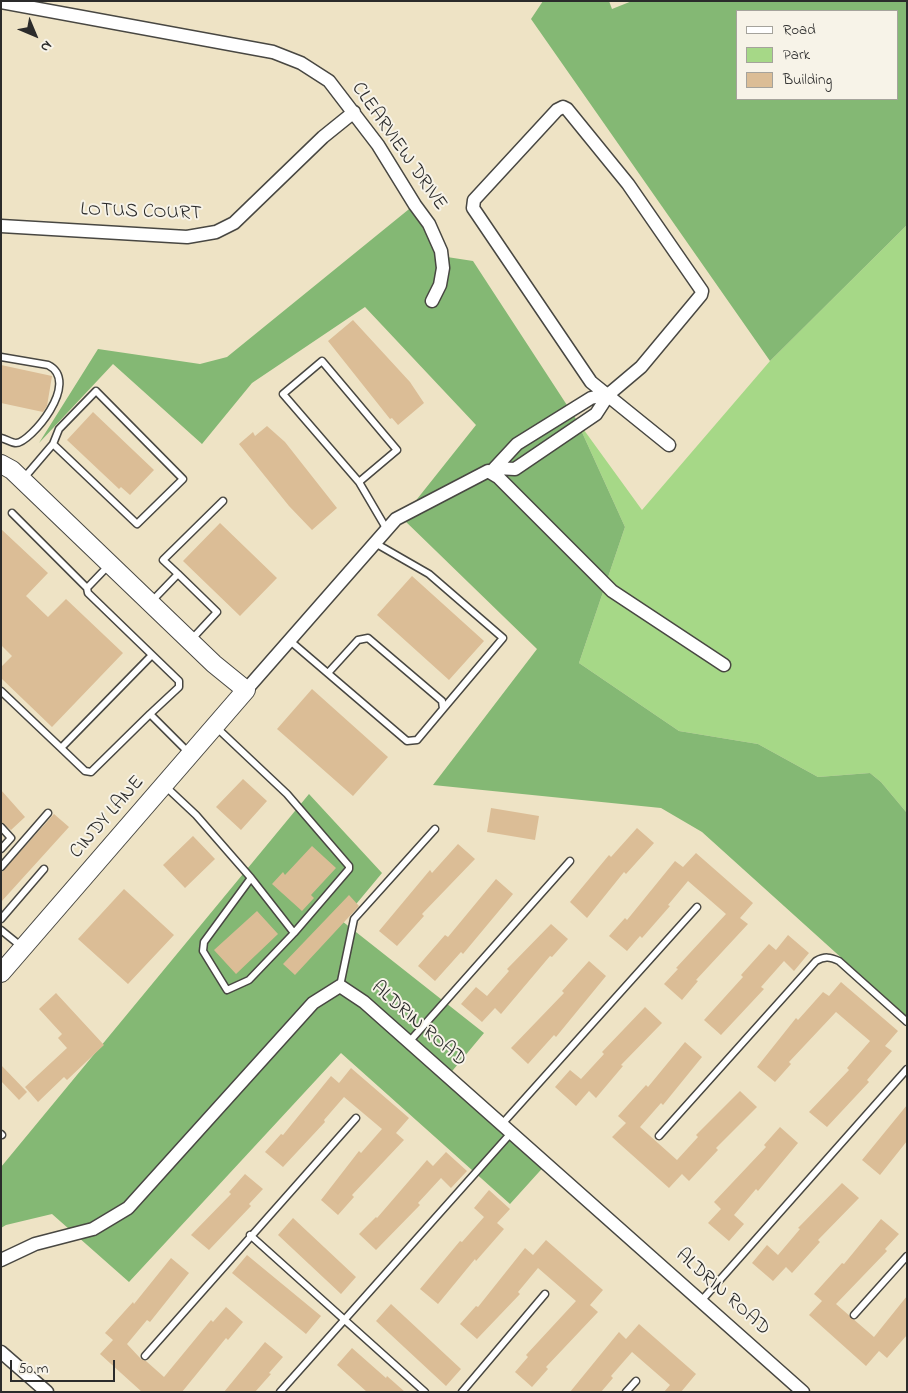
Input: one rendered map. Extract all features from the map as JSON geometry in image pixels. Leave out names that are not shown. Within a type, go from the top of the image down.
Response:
[{"type":"street","name":"CLEARVIEW DRIVE","points":[[1,2],[285,56],[312,69],[329,81],[354,112],[378,145],[436,237],[443,268],[440,285],[432,301]]},
{"type":"street","points":[[669,445],[609,394],[591,382],[472,204],[557,110],[563,107],[567,109],[628,184],[702,291],[701,295],[641,367],[609,394],[590,398],[517,444],[507,452],[495,472],[612,591],[724,665]]},
{"type":"street","name":"LOTUS COURT","points":[[1,226],[187,237],[216,232],[242,217],[323,137],[354,112]]},
{"type":"street","name":"CINDY LANE","points":[[1,973],[386,528],[409,510],[483,472],[515,469],[596,414],[609,394]]},
{"type":"street","points":[[1,464],[23,479],[190,640],[246,690]]},
{"type":"street","name":"ALDRIN ROAD","points":[[1,1260],[35,1244],[93,1229],[128,1208],[313,1003],[340,986],[364,1002],[702,1300],[800,1391]]},
{"type":"street","points":[[1,1352],[47,1392]]},
{"type":"lane","points":[[1,357],[48,365],[55,369],[59,374],[60,392],[56,401],[32,432],[22,441],[16,443],[1,438]]},
{"type":"lane","points":[[359,482],[397,450],[322,361],[283,394],[359,482],[386,528]]},
{"type":"lane","points":[[23,479],[54,444],[59,429],[96,390],[183,479],[137,524],[54,444]]},
{"type":"lane","points":[[190,640],[217,612],[163,560],[224,501]]},
{"type":"lane","points":[[1,691],[85,771],[91,772],[179,687],[179,681],[88,593],[87,588],[12,513]]},
{"type":"lane","points":[[289,640],[406,741],[416,740],[443,709],[503,638],[429,574],[374,542]]},
{"type":"lane","points":[[87,588],[110,563]]},
{"type":"lane","points":[[151,603],[178,574]]},
{"type":"lane","points":[[328,673],[358,640],[368,638],[442,701],[443,709]]},
{"type":"lane","points":[[61,748],[152,655]]},
{"type":"lane","points":[[150,714],[191,754]]},
{"type":"lane","points":[[215,726],[287,794],[348,862],[349,869],[294,933],[249,980],[227,990],[203,951],[204,942],[251,878]]},
{"type":"lane","points":[[164,785],[196,815],[251,878],[294,933]]},
{"type":"lane","points":[[1,867],[48,813]]},
{"type":"lane","points":[[1,827],[11,838],[1,849]]},
{"type":"lane","points":[[340,986],[354,918],[435,829]]},
{"type":"lane","points":[[409,1042],[570,861]]},
{"type":"lane","points":[[1,919],[44,869]]},
{"type":"lane","points":[[280,1392],[346,1320],[506,1128],[697,907]]},
{"type":"lane","points":[[1,930],[23,948]]},
{"type":"lane","points":[[659,1136],[816,961],[822,958],[830,957],[839,961],[907,1022]]},
{"type":"lane","points":[[702,1300],[907,1069]]},
{"type":"lane","points":[[145,1356],[250,1235],[356,1118]]},
{"type":"lane","points":[[250,1235],[425,1392]]},
{"type":"lane","points":[[854,1315],[907,1256]]},
{"type":"lane","points":[[462,1392],[545,1294]]},
{"type":"lane","points":[[626,1392],[636,1380]]},
{"type":"green space","points":[[543,1],[609,1],[612,9],[632,1],[907,1],[907,225],[770,361],[531,19]]},
{"type":"green space","points":[[419,201],[447,257],[473,261],[576,419],[625,527],[579,663],[679,731],[758,744],[818,777],[870,773],[881,782],[907,813],[907,1017],[702,832],[661,808],[433,785],[537,649],[402,518],[476,425],[365,307],[252,383],[202,444],[113,364],[39,443],[98,349],[200,364],[227,357]]},
{"type":"green space","points":[[907,225],[907,813],[881,782],[870,773],[818,777],[758,744],[679,731],[579,663],[625,527],[576,419],[642,510],[770,361]]},
{"type":"green space","points":[[309,794],[382,873],[342,921],[484,1033],[448,1076],[548,1162],[510,1204],[341,1053],[129,1282],[52,1214],[6,1225],[1,1228],[1,1167]]},
{"type":"building","points":[[353,320],[410,382],[424,403],[398,425],[392,418],[390,419],[328,341]]},
{"type":"building","points":[[1,365],[52,376],[47,406],[43,412],[1,403]]},
{"type":"building","points":[[93,412],[154,470],[130,495],[121,487],[119,489],[67,440]]},
{"type":"building","points":[[267,426],[285,442],[337,508],[312,530],[289,506],[239,444],[253,432],[255,436]]},
{"type":"building","points":[[220,523],[277,578],[240,616],[183,561]]},
{"type":"building","points":[[1,529],[48,573],[26,596],[48,617],[66,599],[123,653],[52,727],[1,678],[1,667],[12,656],[1,645]]},
{"type":"building","points":[[412,576],[484,641],[449,680],[377,615]]},
{"type":"building","points":[[312,689],[388,757],[353,796],[277,729]]},
{"type":"building","points":[[243,779],[267,801],[241,830],[216,807]]},
{"type":"building","points":[[1,790],[25,817],[11,830],[1,822]]},
{"type":"building","points":[[491,808],[539,816],[535,840],[487,832]]},
{"type":"building","points":[[54,814],[69,827],[1,902],[1,873]]},
{"type":"building","points":[[637,828],[654,843],[626,874],[624,872],[587,918],[570,902],[609,855],[611,857]]},
{"type":"building","points":[[193,836],[215,859],[185,888],[163,865]]},
{"type":"building","points":[[458,844],[475,859],[422,914],[424,916],[397,946],[379,931],[430,870],[432,873]]},
{"type":"building","points":[[312,846],[336,868],[311,895],[314,898],[302,911],[272,884],[283,872],[285,875]]},
{"type":"building","points":[[696,853],[753,903],[740,918],[748,924],[696,980],[698,981],[682,1000],[664,984],[678,969],[676,968],[726,914],[688,881],[668,905],[670,906],[642,938],[640,936],[627,951],[609,936],[625,918],[627,920],[675,861],[683,867]]},
{"type":"building","points":[[496,879],[513,894],[463,954],[461,952],[435,981],[418,966],[445,935],[448,937]]},
{"type":"building","points":[[124,889],[174,935],[128,984],[78,939]]},
{"type":"building","points":[[349,895],[359,906],[295,975],[283,964]]},
{"type":"building","points":[[257,911],[278,934],[236,974],[214,950]]},
{"type":"building","points":[[551,924],[568,939],[552,957],[550,956],[501,1014],[495,1008],[482,1022],[461,1004],[476,987],[487,996],[509,971],[507,969]]},
{"type":"building","points":[[788,935],[809,953],[794,971],[784,961],[761,987],[764,989],[721,1035],[704,1020],[743,977],[741,975],[769,944],[776,950]]},
{"type":"building","points":[[589,961],[606,976],[556,1037],[554,1035],[528,1064],[511,1048],[564,993],[562,991]]},
{"type":"building","points":[[841,982],[898,1031],[885,1046],[892,1051],[867,1080],[869,1082],[827,1127],[809,1112],[849,1070],[847,1068],[870,1041],[836,1012],[789,1062],[791,1064],[775,1082],[757,1067],[796,1018],[798,1020],[823,992],[829,996]]},
{"type":"building","points":[[56,993],[104,1045],[67,1080],[64,1077],[38,1102],[25,1087],[67,1048],[58,1038],[62,1034],[39,1009]]},
{"type":"building","points":[[645,1007],[662,1023],[621,1065],[623,1066],[596,1098],[589,1091],[576,1106],[555,1087],[570,1070],[581,1079],[604,1054],[602,1052]]},
{"type":"building","points":[[685,1042],[702,1057],[663,1105],[661,1103],[640,1127],[677,1160],[698,1137],[696,1135],[740,1091],[757,1107],[716,1148],[718,1150],[689,1181],[682,1174],[669,1188],[612,1137],[626,1123],[618,1116],[646,1085],[648,1087]]},
{"type":"building","points":[[1,1065],[27,1092],[19,1100],[1,1081]]},
{"type":"building","points":[[351,1068],[409,1118],[396,1133],[404,1140],[352,1195],[354,1197],[338,1215],[321,1200],[359,1151],[361,1153],[382,1129],[344,1097],[324,1120],[325,1122],[283,1167],[265,1152],[281,1134],[283,1135],[331,1076],[339,1083]]},
{"type":"building","points":[[907,1105],[907,1141],[880,1175],[862,1160]]},
{"type":"building","points":[[780,1127],[798,1143],[758,1191],[756,1189],[734,1215],[744,1224],[729,1241],[708,1223],[721,1209],[714,1202],[766,1147],[764,1145]]},
{"type":"building","points":[[446,1152],[467,1171],[451,1188],[441,1178],[418,1203],[420,1205],[376,1250],[359,1234],[377,1218],[427,1160],[433,1166]]},
{"type":"building","points":[[245,1174],[263,1189],[249,1204],[251,1206],[209,1250],[191,1235],[231,1194],[229,1192]]},
{"type":"building","points":[[842,1183],[859,1198],[818,1240],[820,1242],[792,1273],[786,1267],[773,1281],[752,1263],[767,1245],[778,1255],[800,1229],[798,1228]]},
{"type":"building","points":[[489,1190],[510,1209],[497,1223],[504,1229],[476,1261],[475,1259],[438,1304],[420,1289],[460,1241],[462,1242],[484,1217],[474,1208]]},
{"type":"building","points":[[293,1218],[356,1277],[341,1294],[278,1235]]},
{"type":"building","points":[[881,1219],[899,1234],[885,1249],[887,1251],[836,1304],[874,1337],[907,1296],[907,1335],[887,1358],[879,1351],[866,1366],[809,1315],[822,1301],[814,1294],[842,1263],[844,1264]]},
{"type":"building","points":[[546,1240],[603,1290],[590,1305],[598,1312],[546,1367],[548,1369],[532,1387],[515,1372],[528,1357],[526,1355],[576,1301],[538,1268],[518,1292],[520,1294],[477,1339],[460,1324],[476,1306],[478,1307],[525,1248],[533,1255]]},
{"type":"building","points":[[247,1255],[321,1316],[306,1334],[232,1273]]},
{"type":"building","points":[[171,1258],[189,1273],[150,1322],[147,1320],[127,1344],[141,1359],[146,1361],[164,1377],[211,1320],[213,1322],[226,1307],[243,1322],[228,1340],[226,1338],[182,1392],[142,1392],[100,1354],[113,1340],[105,1333],[133,1302],[134,1304]]},
{"type":"building","points":[[391,1304],[461,1369],[446,1386],[376,1321]]},
{"type":"building","points":[[639,1324],[696,1374],[681,1392],[664,1392],[670,1385],[632,1352],[611,1376],[613,1378],[601,1392],[570,1392],[619,1332],[626,1339]]},
{"type":"building","points":[[265,1342],[283,1357],[269,1373],[271,1374],[255,1392],[224,1392]]},
{"type":"building","points":[[352,1348],[405,1392],[367,1392],[337,1365]]}]
